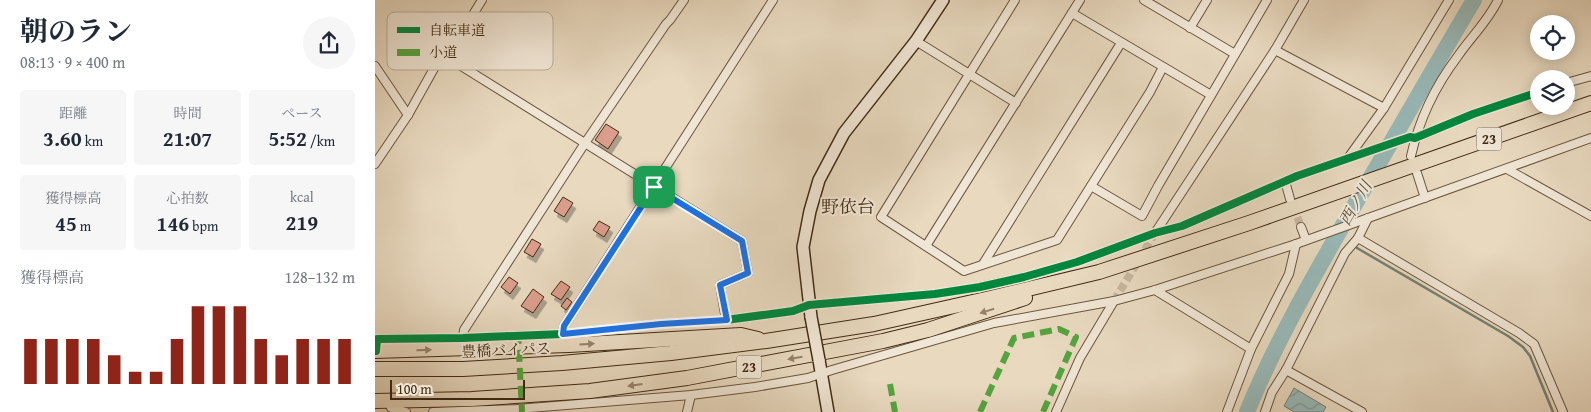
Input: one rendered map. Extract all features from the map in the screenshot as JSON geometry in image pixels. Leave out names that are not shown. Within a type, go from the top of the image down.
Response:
[{"type":"highway","name":"豊橋バイパス","points":[[375,368],[463,369],[561,364],[766,341],[873,324],[1099,272],[1249,224],[1591,103]]},
{"type":"highway","name":"23","points":[[382,401],[472,399],[590,392],[696,376],[853,348],[928,330],[990,311],[1099,272]]},
{"type":"highway","name":"23","points":[[376,345],[569,345],[741,335],[766,341]]},
{"type":"street","points":[[475,12],[482,0]]},
{"type":"street","points":[[463,338],[464,330],[585,143],[684,0]]},
{"type":"street","points":[[563,334],[564,326],[773,0]]},
{"type":"street","points":[[828,412],[809,305],[803,247],[810,210],[819,180],[844,133],[916,41],[943,0]]},
{"type":"street","points":[[1015,0],[881,217],[964,271],[1057,240],[1150,92],[1163,67]]},
{"type":"street","points":[[926,246],[1080,0]]},
{"type":"street","points":[[1190,28],[1207,0]]},
{"type":"street","points":[[1091,186],[1142,216],[1267,0]]},
{"type":"street","points":[[1155,232],[1275,50],[1304,0]]},
{"type":"street","points":[[1352,157],[1449,0]]},
{"type":"street","points":[[1411,156],[1413,138],[1433,95],[1457,56],[1493,12],[1498,0]]},
{"type":"street","points":[[1147,1],[1235,54]]},
{"type":"street","points":[[1072,13],[1211,95]]},
{"type":"street","points":[[916,41],[1016,103]]},
{"type":"street","points":[[983,264],[1121,43]]},
{"type":"street","points":[[1275,50],[1383,108]]},
{"type":"street","points":[[375,66],[407,115]]},
{"type":"street","points":[[375,164],[407,115],[433,70]]},
{"type":"street","points":[[468,70],[742,241],[748,273],[720,285],[727,320]]},
{"type":"street","points":[[1575,80],[1591,76]]},
{"type":"street","points":[[376,345],[463,338],[563,334],[661,324],[727,320],[793,311],[809,305],[935,294],[980,287],[1077,262],[1155,232],[1182,226],[1285,182],[1530,95]]},
{"type":"street","points":[[433,412],[507,411],[691,395],[808,378],[993,323],[1114,301],[1155,290],[1296,244],[1591,138]]},
{"type":"street","points":[[1507,169],[1591,216]]},
{"type":"street","points":[[1417,173],[1425,198]]},
{"type":"street","points":[[1285,182],[1290,199]]},
{"type":"street","points":[[1265,412],[1272,392],[1286,370],[1345,253],[1358,238],[1368,218]]},
{"type":"street","points":[[1301,227],[1306,240]]},
{"type":"street","points":[[1358,238],[1519,333],[1534,344],[1563,412]]},
{"type":"street","points":[[1227,412],[1251,349],[1289,274],[1296,244]]},
{"type":"street","points":[[1155,290],[1251,349]]},
{"type":"street","points":[[1056,412],[1080,358],[1114,301]]},
{"type":"street","points":[[1286,370],[1362,412]]},
{"type":"street","points":[[687,412],[691,395]]},
{"type":"street","points":[[382,401],[391,408],[406,412]]},
{"type":"water","points":[[1294,388],[1326,407],[1323,412],[1294,412],[1284,406]]},
{"type":"building","points":[[606,124],[619,132],[608,149],[595,140]]},
{"type":"building","points":[[563,197],[573,203],[564,217],[554,211]]},
{"type":"building","points":[[599,221],[610,227],[604,237],[593,230]]},
{"type":"building","points":[[532,239],[541,244],[533,257],[524,252]]},
{"type":"building","points":[[509,277],[518,283],[510,294],[501,287]]},
{"type":"building","points":[[561,281],[570,287],[561,300],[551,294]]},
{"type":"building","points":[[533,289],[544,297],[533,313],[521,306]]},
{"type":"building","points":[[567,298],[572,302],[566,310],[561,306]]},
{"type":"waterway","name":"西ノ川","points":[[1247,412],[1272,356],[1315,274],[1474,0]]},
{"type":"waterway","points":[[1357,248],[1508,336],[1523,347],[1530,356],[1553,412]]},
{"type":"tunnel","points":[[1293,206],[1301,227]]},
{"type":"tunnel","points":[[1114,301],[1155,233]]},
{"type":"marked path","points":[[980,412],[1014,338],[1059,329],[1076,337],[1043,412]]},
{"type":"marked path","points":[[518,332],[522,412]]},
{"type":"marked path","points":[[890,384],[895,412]]},
{"type":"cycle path","points":[[376,351],[377,339],[563,334],[660,324],[726,320],[793,311],[809,305],[935,294],[980,287],[1077,262],[1155,233],[1182,226],[1297,176],[1410,137],[1415,138],[1473,114],[1530,95]]},
{"type":"district","name":"野依台","points":[[848,207]]},
{"type":"route","points":[[654,187],[742,241],[748,273],[720,285],[727,320],[661,324],[563,334],[564,326],[654,187]]}]
